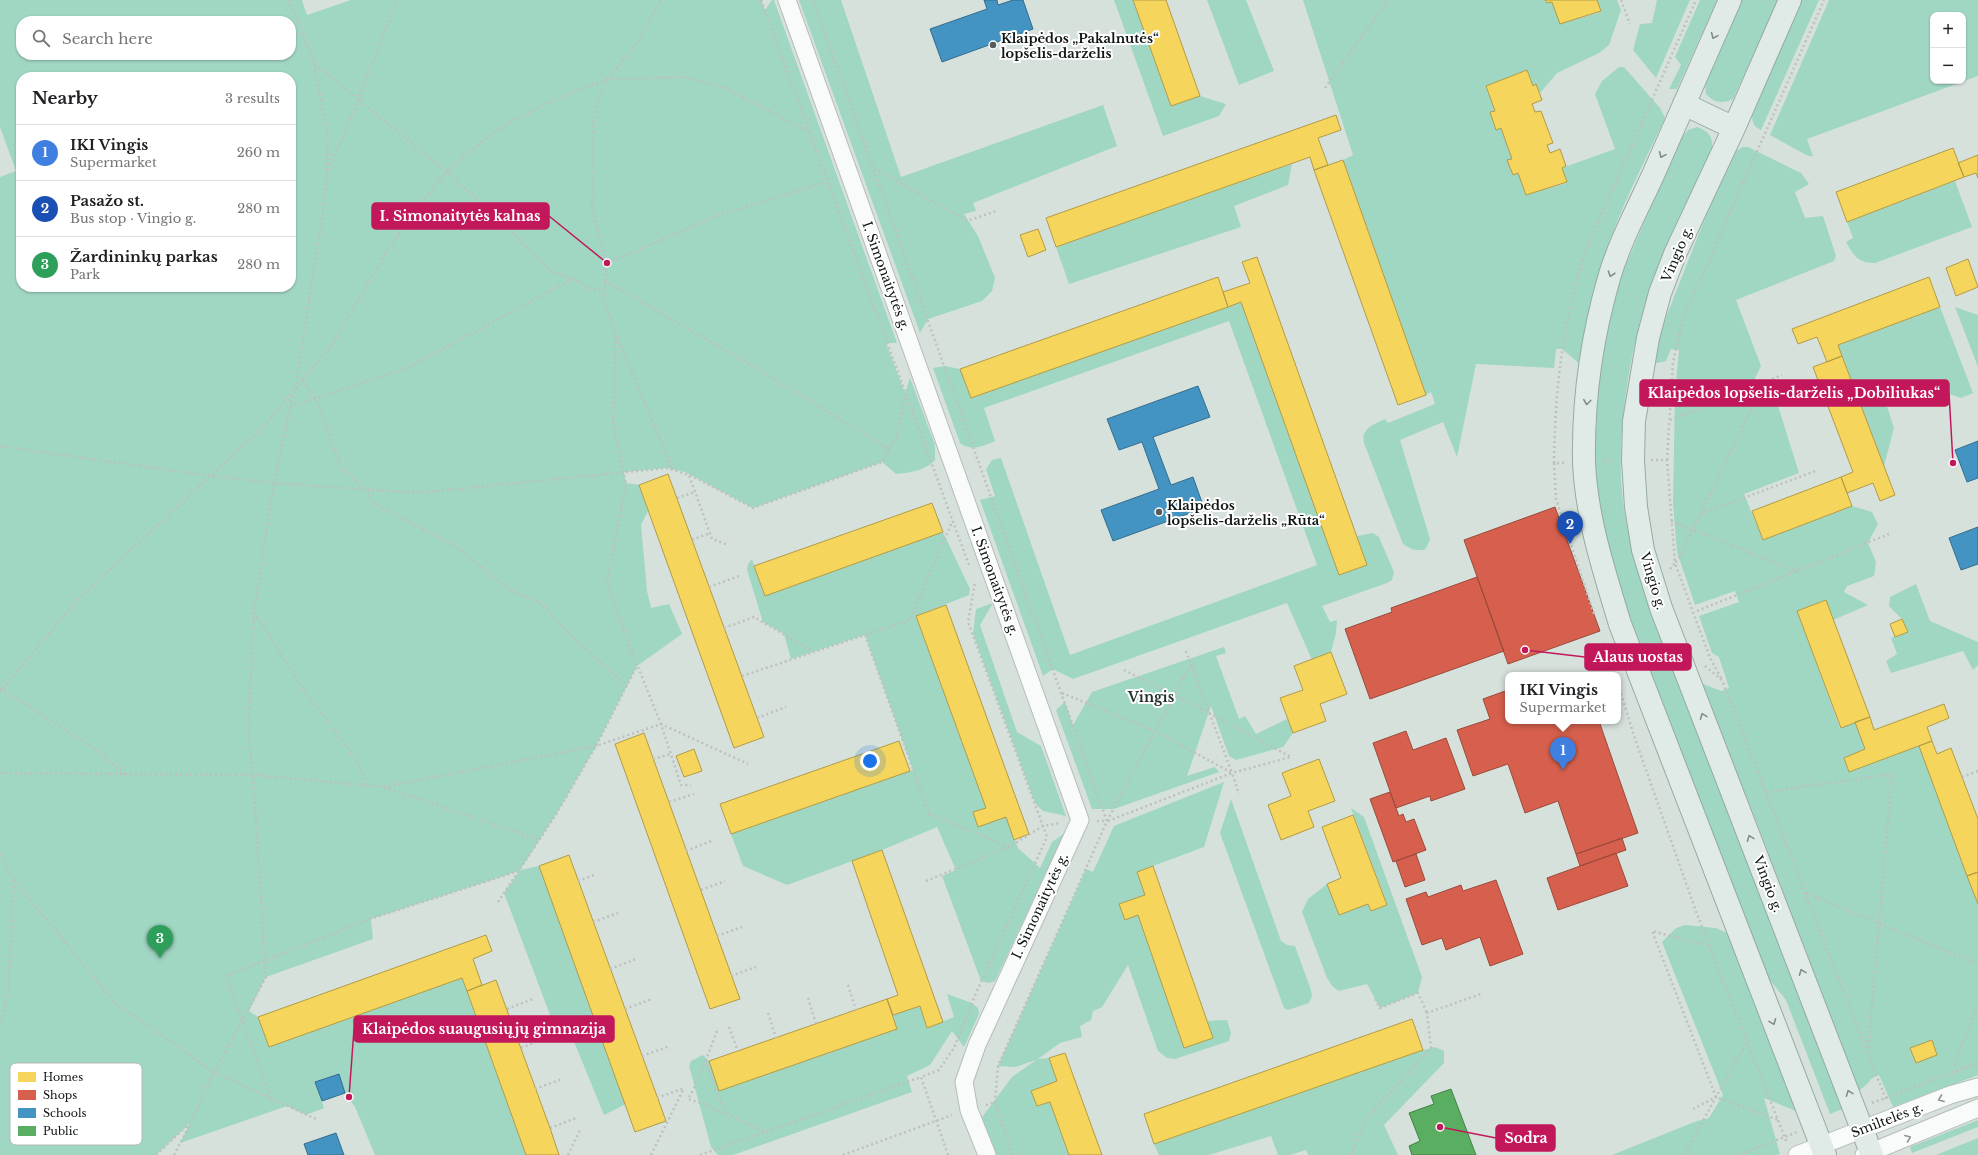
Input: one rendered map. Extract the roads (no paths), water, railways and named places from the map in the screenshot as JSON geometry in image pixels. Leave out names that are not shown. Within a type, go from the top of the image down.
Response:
[{"type":"main road","points":[[1730,0],[1609,277],[1598,323],[1590,376],[1585,418],[1584,462],[1591,519],[1601,562],[1620,624],[1823,1150]]},
{"type":"main road","name":"Vingio g.","points":[[1790,0],[1734,128],[1675,254],[1660,293],[1648,338],[1634,421],[1633,460],[1636,507],[1643,550],[1661,608],[1863,1130],[1869,1154]]},
{"type":"main road","points":[[1684,104],[1734,128]]},
{"type":"street","name":"I. Simonaitytės g.","points":[[787,0],[1080,820],[977,1044],[964,1082],[969,1110],[987,1155]]},
{"type":"street","name":"Smiltelės g.","points":[[1797,1155],[1823,1150],[1863,1130],[1950,1095],[1978,1087]]},
{"type":"street","name":"Smiltelės g.","points":[[1869,1154],[1978,1108]]},
{"type":"place","name":"Klaipėdos „Pakalnutės“ lopšelis-darželis","points":[[993,45]]},
{"type":"place","name":"I. Simonaitytės kalnas","points":[[607,263]]},
{"type":"place","name":"Klaipėdos lopšelis-darželis „Dobiliukas“","points":[[1953,463]]},
{"type":"place","name":"Klaipėdos lopšelis-darželis „Rūta“","points":[[1159,512]]},
{"type":"place","name":"Pasažo st.","points":[[1570,544]]},
{"type":"place","name":"Alaus uostas","points":[[1525,650]]},
{"type":"place","name":"IKI Vingis","points":[[1563,770]]},
{"type":"place","name":"Žardininkų parkas","points":[[160,958]]},
{"type":"place","name":"Klaipėdos suaugusiųjų gimnazija","points":[[349,1097]]},
{"type":"place","name":"Sodra","points":[[1440,1127]]},
{"type":"district","name":"Vingis","points":[[1151,697]]}]
